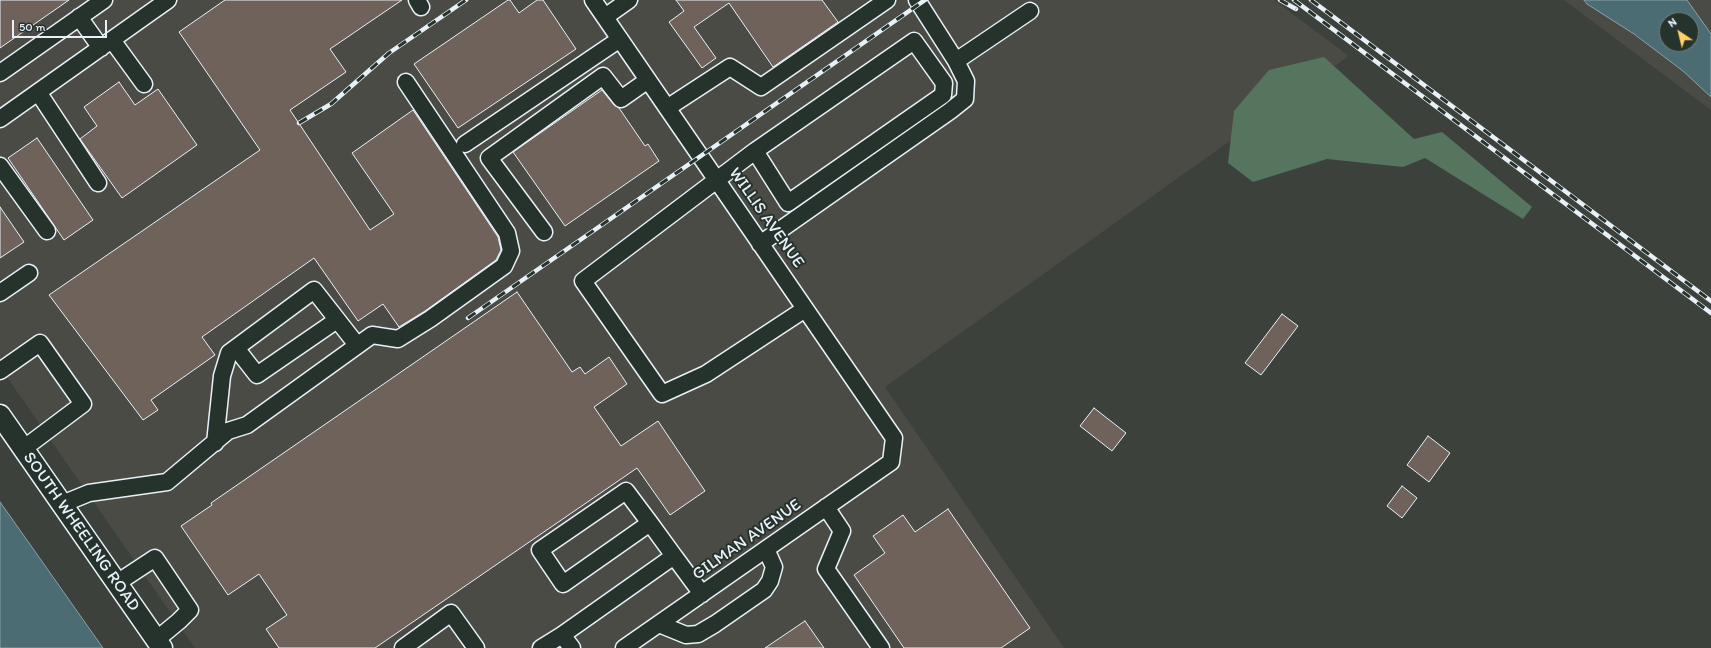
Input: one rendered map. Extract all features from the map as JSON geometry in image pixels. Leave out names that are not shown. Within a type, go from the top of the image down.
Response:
[{"type":"main road","name":"SOUTH WHEELING ROAD","points":[[0,415],[159,644]]},
{"type":"street","points":[[0,73],[104,0]]},
{"type":"street","name":"WILLIS AVENUE","points":[[593,0],[894,438],[891,462]]},
{"type":"street","points":[[605,17],[629,0]]},
{"type":"street","points":[[667,108],[730,66],[761,87],[887,0]]},
{"type":"street","points":[[760,244],[950,111],[964,99],[966,81],[956,61],[917,0]]},
{"type":"street","points":[[0,119],[106,44],[160,2]]},
{"type":"street","points":[[956,61],[1030,11]]},
{"type":"street","points":[[79,17],[144,84]]},
{"type":"street","points":[[465,144],[620,39]]},
{"type":"street","points":[[755,151],[788,203],[943,95],[944,83],[914,41],[755,151],[583,281],[662,394],[706,374],[805,309]]},
{"type":"street","points":[[544,232],[489,158],[603,76],[620,99],[648,80]]},
{"type":"street","points":[[62,504],[90,493],[167,482],[228,432],[247,425],[372,335],[398,339],[504,266],[511,251],[507,233],[406,82]]},
{"type":"street","points":[[38,92],[98,183]]},
{"type":"street","points":[[0,166],[47,231]]},
{"type":"street","points":[[0,293],[29,273]]},
{"type":"street","points":[[215,443],[222,376],[229,353],[314,290],[357,346]]},
{"type":"street","points":[[236,348],[256,375],[337,320]]},
{"type":"street","points":[[0,371],[40,343],[83,404],[23,449]]},
{"type":"street","name":"GILMAN AVENUE","points":[[624,648],[891,462]]},
{"type":"street","points":[[650,523],[563,584],[540,550],[626,491],[650,523],[702,594]]},
{"type":"street","points":[[826,507],[842,531],[826,569],[881,648]]},
{"type":"street","points":[[659,624],[686,635],[698,634],[740,607],[764,590],[770,581],[774,567],[766,549]]},
{"type":"street","points":[[541,648],[562,635],[674,556]]},
{"type":"street","points":[[117,583],[155,558],[190,610],[159,644]]},
{"type":"street","points":[[403,648],[451,613],[473,647]]},
{"type":"street","points":[[562,635],[572,648]]},
{"type":"shaded area","points":[[0,0],[1274,0],[1349,56],[885,387],[1064,648],[195,648],[0,367]]},
{"type":"shaded area","points":[[1564,0],[1711,0],[1711,110]]},
{"type":"green space","points":[[1324,57],[1414,139],[1442,132],[1532,207],[1523,219],[1425,158],[1403,167],[1327,159],[1253,182],[1228,163],[1234,111],[1269,70]]},
{"type":"water","points":[[1584,0],[1687,0],[1695,12],[1659,12],[1659,52],[1699,52],[1699,17],[1711,34],[1711,97],[1683,71],[1634,34],[1587,4]]},
{"type":"water","points":[[0,502],[10,516],[103,648],[0,648]]},
{"type":"building","points":[[0,0],[69,0],[0,48]]},
{"type":"building","points":[[225,0],[402,0],[330,49],[346,72],[290,110],[370,230],[394,214],[352,153],[413,110],[498,237],[501,250],[496,260],[425,311],[399,327],[383,304],[358,321],[314,258],[202,337],[215,355],[151,400],[158,410],[143,420],[49,295],[260,150],[179,32]]},
{"type":"building","points":[[510,0],[519,13],[537,0],[543,0],[576,49],[458,128],[414,64]]},
{"type":"building","points":[[676,0],[822,0],[838,22],[773,67],[729,3],[694,27],[716,58],[702,68],[669,22],[684,11]]},
{"type":"building","points":[[119,82],[135,105],[158,89],[197,145],[122,198],[80,139],[97,126],[84,107]]},
{"type":"building","points":[[602,90],[614,105],[619,108],[645,146],[648,144],[659,161],[565,226],[513,152]]},
{"type":"building","points":[[37,138],[93,220],[64,240],[8,158]]},
{"type":"building","points":[[0,207],[24,242],[0,258]]},
{"type":"building","points":[[517,292],[572,372],[580,367],[585,374],[609,357],[627,384],[594,407],[621,446],[658,421],[705,491],[670,515],[637,468],[375,648],[279,648],[266,629],[287,615],[259,574],[228,595],[181,526],[212,505],[211,503]]},
{"type":"building","points":[[1282,314],[1298,326],[1261,375],[1245,363]]},
{"type":"building","points":[[1094,408],[1126,433],[1112,451],[1080,426]]},
{"type":"building","points":[[1428,436],[1450,453],[1429,482],[1407,465]]},
{"type":"building","points":[[1402,486],[1417,498],[1402,518],[1387,506]]},
{"type":"building","points":[[948,509],[1030,628],[1001,648],[904,648],[854,575],[885,553],[873,536],[903,515],[915,532]]},
{"type":"building","points":[[805,621],[824,648],[765,648]]},
{"type":"railway","points":[[299,123],[331,104],[389,53],[466,0]]},
{"type":"railway","points":[[468,318],[925,0]]},
{"type":"railway","points":[[1280,0],[1296,9]]},
{"type":"railway","points":[[1294,0],[1711,313]]},
{"type":"railway","points":[[1311,0],[1711,301]]}]
